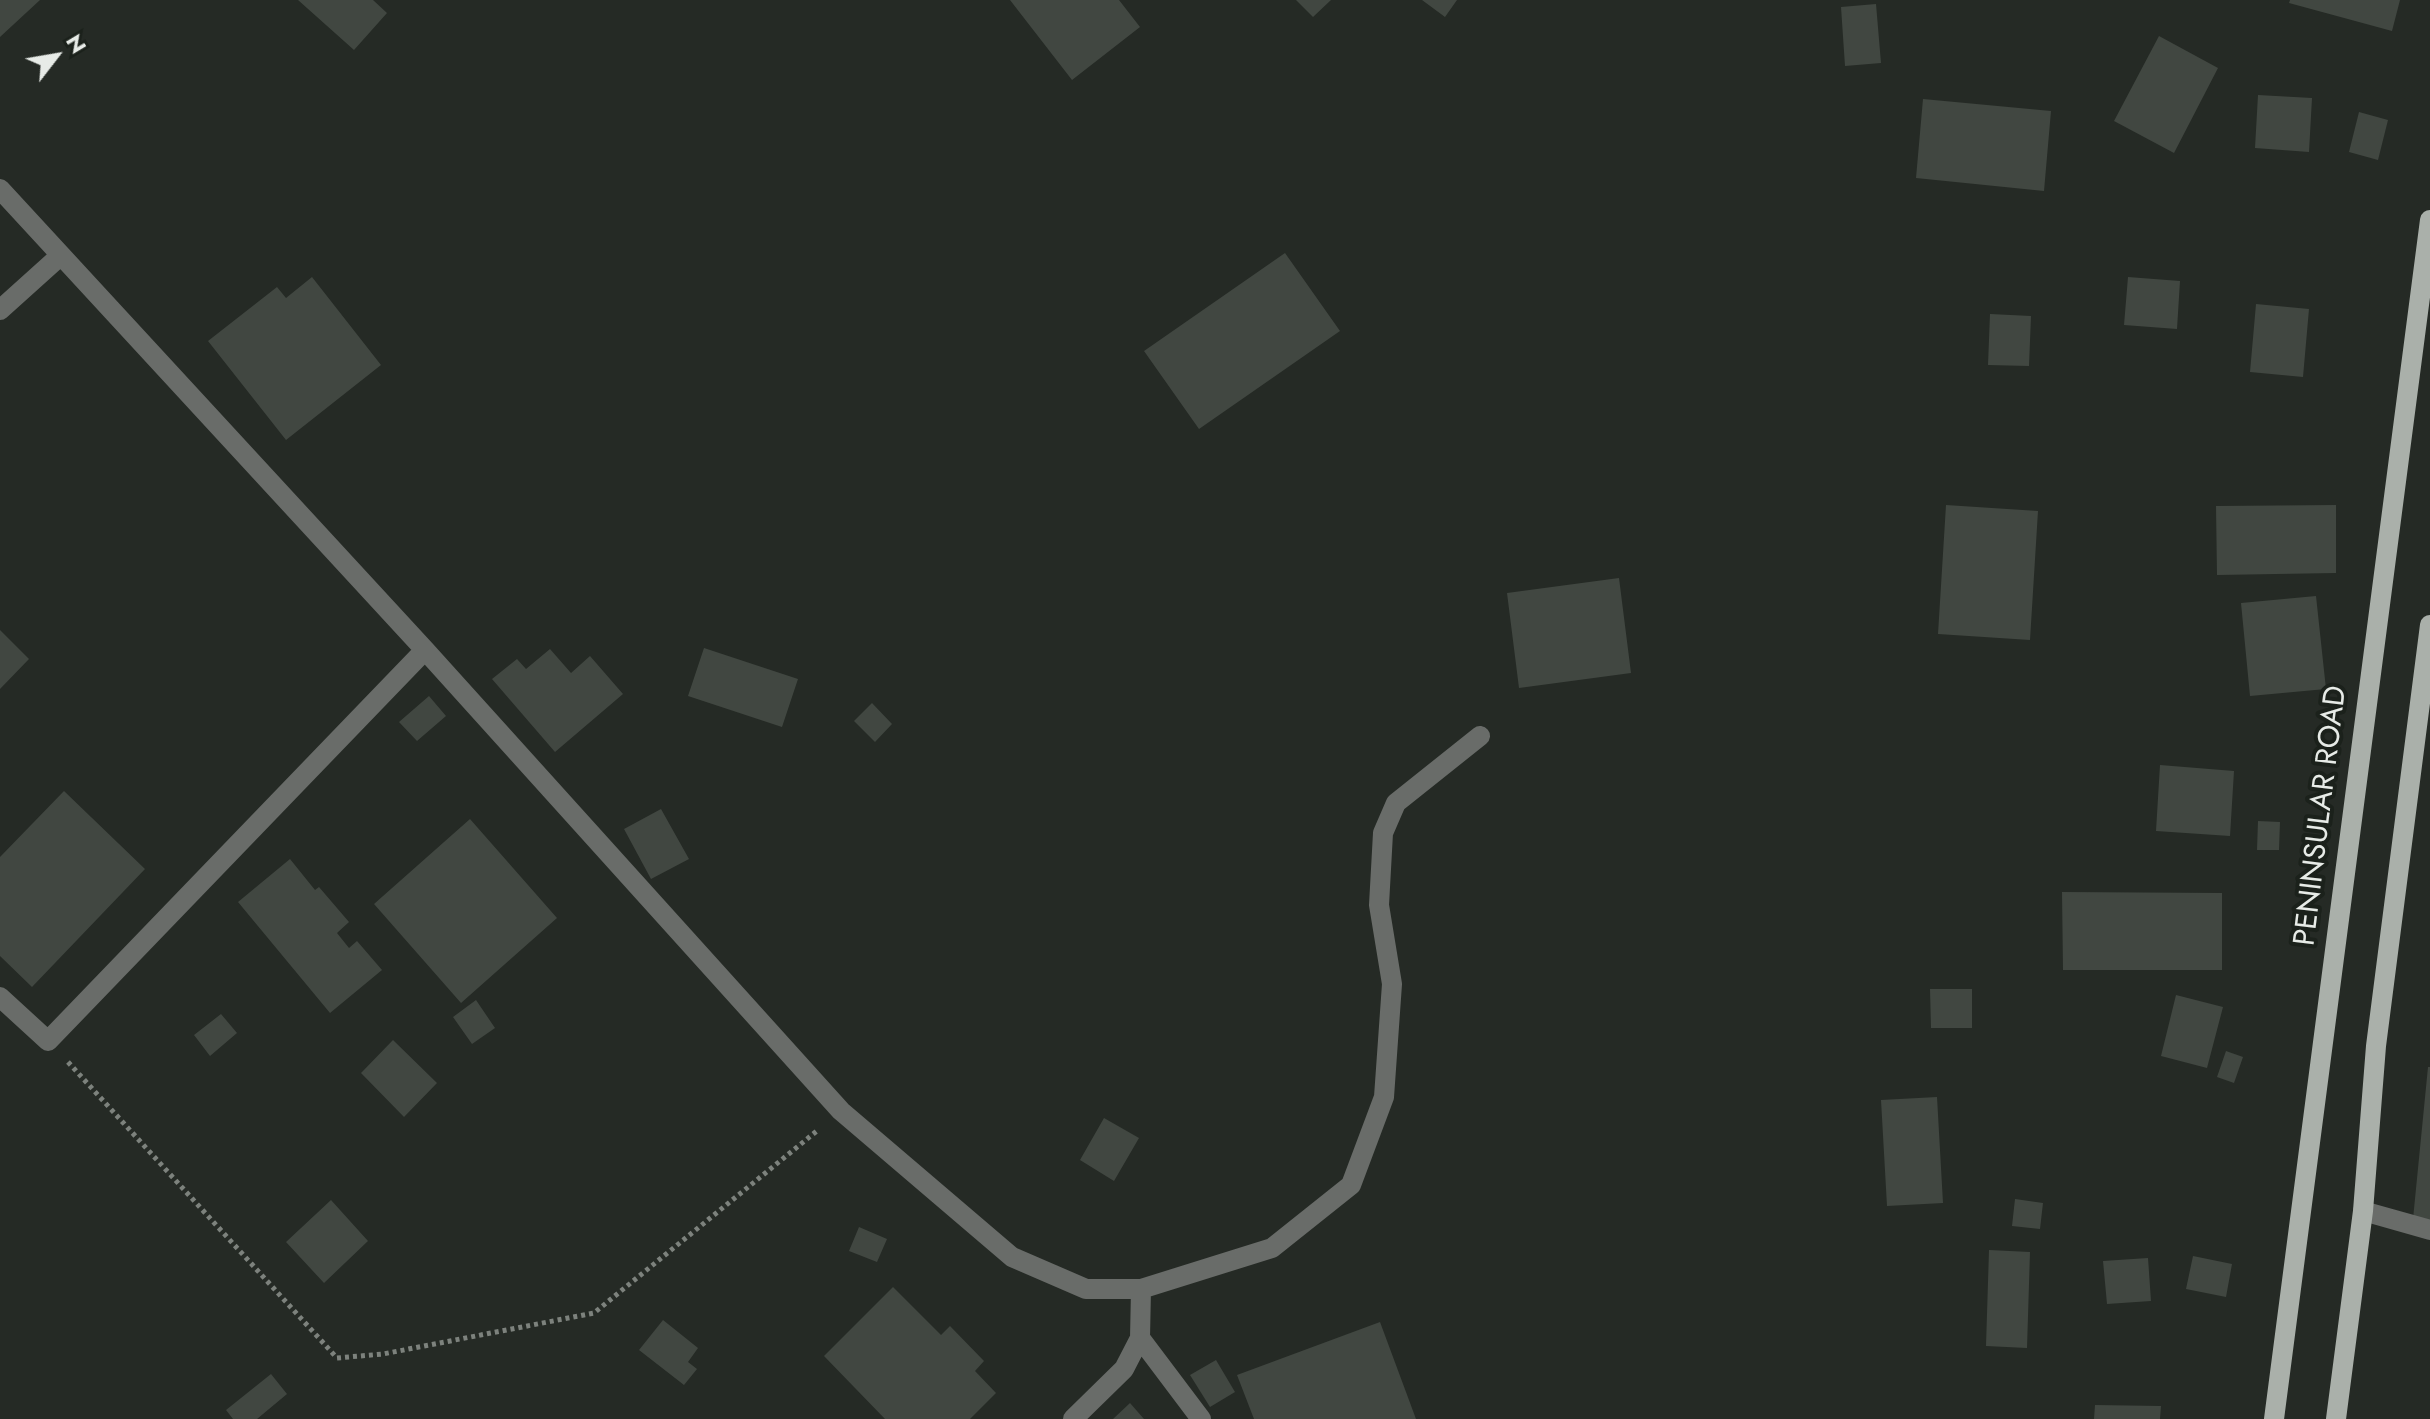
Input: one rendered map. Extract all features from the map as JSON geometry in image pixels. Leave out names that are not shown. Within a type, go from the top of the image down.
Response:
[{"type":"main road","name":"PENINSULAR ROAD","points":[[2274,1419],[2430,220]]},
{"type":"main road","points":[[2336,1419],[2363,1211],[2376,1046],[2430,625]]},
{"type":"street","points":[[0,189],[425,650],[841,1111],[1012,1257],[1086,1289],[1141,1289],[1272,1248],[1351,1185],[1384,1097],[1392,984],[1379,905],[1383,833],[1396,803],[1480,736]]},
{"type":"street","points":[[0,310],[60,256]]},
{"type":"street","points":[[0,997],[48,1041],[425,650]]},
{"type":"street","points":[[2363,1211],[2430,1230]]},
{"type":"street","points":[[1073,1419],[1124,1369],[1140,1338],[1141,1289]]},
{"type":"street","points":[[1140,1338],[1201,1419]]},
{"type":"path","points":[[48,1041],[337,1358],[383,1354],[594,1313],[841,1111]]},
{"type":"building","points":[[0,0],[40,0],[0,37]]},
{"type":"building","points":[[298,0],[373,0],[387,13],[354,50]]},
{"type":"building","points":[[1010,0],[1119,0],[1140,27],[1072,80]]},
{"type":"building","points":[[1296,0],[1331,0],[1313,17]]},
{"type":"building","points":[[1422,0],[1457,0],[1445,17]]},
{"type":"building","points":[[2290,0],[2400,0],[2392,31],[2289,3]]},
{"type":"building","points":[[1876,4],[1881,63],[1845,66],[1841,7]]},
{"type":"building","points":[[2159,36],[2218,68],[2174,153],[2114,121]]},
{"type":"building","points":[[2258,95],[2312,98],[2309,152],[2255,148]]},
{"type":"building","points":[[1923,99],[2051,111],[2044,191],[1916,178]]},
{"type":"building","points":[[2359,112],[2388,120],[2378,160],[2349,152]]},
{"type":"building","points":[[1285,253],[1340,331],[1199,429],[1144,351]]},
{"type":"building","points":[[312,277],[381,365],[286,440],[208,341],[277,287],[286,298]]},
{"type":"building","points":[[2128,277],[2180,281],[2177,329],[2124,325]]},
{"type":"building","points":[[2256,304],[2309,309],[2303,377],[2250,372]]},
{"type":"building","points":[[1990,314],[2031,316],[2029,366],[1988,365]]},
{"type":"building","points":[[1946,505],[2038,511],[2030,640],[1938,634]]},
{"type":"building","points":[[2336,505],[2336,573],[2217,575],[2216,506]]},
{"type":"building","points":[[1619,578],[1631,673],[1519,688],[1507,593]]},
{"type":"building","points":[[2316,596],[2326,689],[2250,696],[2241,603]]},
{"type":"building","points":[[0,630],[29,659],[0,689]]},
{"type":"building","points":[[704,648],[798,679],[782,727],[688,696]]},
{"type":"building","points":[[550,649],[571,673],[590,656],[623,694],[555,752],[492,679],[517,659],[526,669]]},
{"type":"building","points":[[429,696],[446,716],[417,741],[399,722]]},
{"type":"building","points":[[872,703],[892,724],[875,742],[854,721]]},
{"type":"building","points":[[2160,765],[2234,771],[2230,836],[2156,831]]},
{"type":"building","points":[[64,791],[145,869],[32,987],[0,956],[0,857]]},
{"type":"building","points":[[661,809],[689,859],[651,879],[624,829]]},
{"type":"building","points":[[470,819],[557,918],[461,1003],[374,904]]},
{"type":"building","points":[[2258,821],[2280,822],[2279,850],[2257,850]]},
{"type":"building","points":[[290,859],[315,890],[319,887],[349,922],[337,933],[349,948],[357,941],[382,970],[330,1013],[238,902]]},
{"type":"building","points":[[2062,892],[2222,893],[2222,970],[2063,970]]},
{"type":"building","points":[[1930,989],[1972,989],[1972,1028],[1931,1028]]},
{"type":"building","points":[[2176,995],[2223,1007],[2207,1068],[2161,1056]]},
{"type":"building","points":[[476,1000],[495,1028],[472,1044],[453,1017]]},
{"type":"building","points":[[221,1014],[237,1033],[210,1056],[194,1035]]},
{"type":"building","points":[[393,1040],[437,1083],[404,1117],[361,1073]]},
{"type":"building","points":[[2226,1051],[2243,1057],[2234,1083],[2217,1077]]},
{"type":"building","points":[[2430,1067],[2430,1221],[2413,1219]]},
{"type":"building","points":[[1937,1097],[1943,1203],[1887,1206],[1881,1100]]},
{"type":"building","points":[[1104,1118],[1139,1138],[1114,1181],[1080,1160]]},
{"type":"building","points":[[2015,1199],[2043,1203],[2040,1229],[2012,1226]]},
{"type":"building","points":[[331,1200],[368,1241],[324,1283],[286,1242]]},
{"type":"building","points":[[859,1227],[887,1239],[877,1262],[849,1251]]},
{"type":"building","points":[[1989,1250],[2030,1252],[2027,1348],[1986,1346]]},
{"type":"building","points":[[2193,1256],[2232,1264],[2226,1297],[2186,1289]]},
{"type":"building","points":[[2148,1258],[2151,1301],[2107,1304],[2103,1261]]},
{"type":"building","points":[[893,1287],[941,1335],[950,1326],[984,1361],[975,1371],[996,1393],[970,1419],[885,1419],[824,1356]]},
{"type":"building","points":[[663,1320],[698,1348],[688,1362],[697,1369],[684,1385],[639,1350]]},
{"type":"building","points":[[1380,1322],[1416,1419],[1254,1419],[1237,1375]]},
{"type":"building","points":[[1216,1360],[1235,1392],[1210,1407],[1190,1375]]},
{"type":"building","points":[[271,1374],[287,1394],[257,1419],[233,1419],[226,1410]]},
{"type":"building","points":[[1130,1403],[1144,1419],[1113,1419]]},
{"type":"building","points":[[2095,1405],[2161,1406],[2160,1419],[2094,1419]]}]
